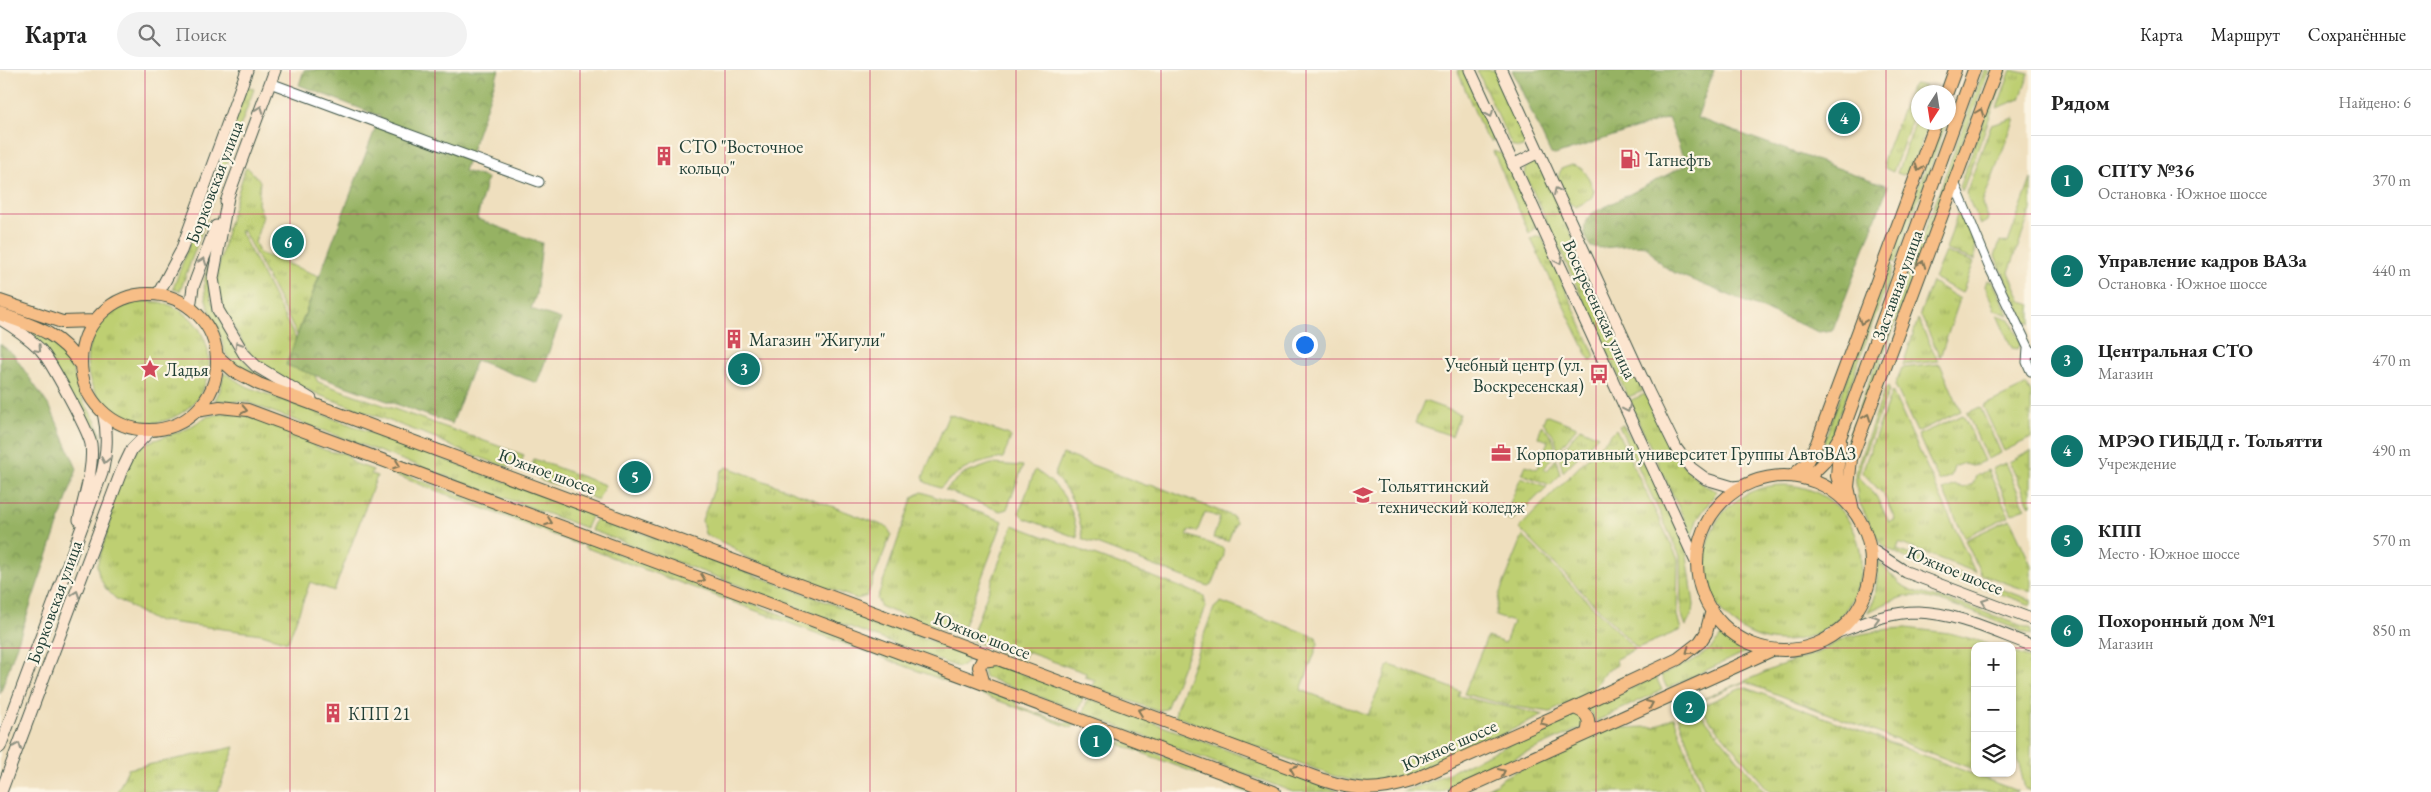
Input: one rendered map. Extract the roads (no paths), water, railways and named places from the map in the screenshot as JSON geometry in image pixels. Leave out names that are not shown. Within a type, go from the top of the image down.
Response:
[{"type":"main road","name":"Борковская улица","points":[[158,294],[180,251],[247,70]]},
{"type":"main road","name":"Борковская улица","points":[[190,308],[193,287],[275,70]]},
{"type":"main road","name":"Воскресенская улица","points":[[1470,70],[1697,564]]},
{"type":"main road","name":"Воскресенская улица","points":[[1501,70],[1676,448],[1691,468],[1706,480],[1733,487],[1742,486]]},
{"type":"main road","points":[[1950,85],[1955,70]]},
{"type":"main road","name":"Заставная улица","points":[[1807,479],[1824,462],[1840,435],[1974,70]]},
{"type":"main road","name":"Заставная улица","points":[[1855,514],[1848,487],[1852,459],[1996,70]]},
{"type":"main road","name":"Заставная улица","points":[[1792,476],[1805,465],[1817,443],[1933,130]]},
{"type":"main road","points":[[1513,165],[1539,152]]},
{"type":"main road","points":[[228,197],[213,278],[218,310],[227,327],[244,354],[256,366],[315,401],[352,418]]},
{"type":"main road","points":[[140,294],[158,294],[174,299],[190,308],[207,325],[217,356],[218,366],[213,387],[196,411],[180,423],[150,431],[124,426],[103,412],[89,396],[84,386],[80,363],[83,341],[94,321],[110,305],[140,294]]},
{"type":"main road","points":[[0,301],[62,322],[94,321]]},
{"type":"main road","points":[[0,314],[50,333],[62,341],[80,363]]},
{"type":"main road","points":[[0,319],[23,333],[42,351],[83,422],[90,443],[91,462],[72,557]]},
{"type":"main road","name":"Южное шоссе","points":[[217,356],[246,379],[1323,780],[1364,790],[1388,789],[1411,781],[1655,670],[1693,649],[1706,632],[1712,610]]},
{"type":"main road","points":[[196,411],[220,407],[248,410],[1274,792]]},
{"type":"main road","name":"Борковская улица","points":[[0,747],[102,473],[108,447],[103,412]]},
{"type":"main road","name":"Борковская улица","points":[[1,792],[121,472],[132,449],[150,431]]},
{"type":"main road","name":"Заставная улица","points":[[1840,435],[1837,476],[1845,502]]},
{"type":"main road","points":[[1830,635],[1843,626],[1860,604],[1869,574],[1869,548],[1855,514],[1835,492],[1807,479],[1792,476],[1768,477],[1742,486],[1724,500],[1708,521],[1699,544],[1697,564],[1702,587],[1712,610],[1729,631],[1742,639],[1772,650],[1794,650],[1875,619],[1917,612],[1963,620],[2031,645]]},
{"type":"main road","name":"Южное шоссе","points":[[1869,548],[1906,572],[2031,619]]},
{"type":"main road","points":[[960,675],[972,670],[974,666],[975,658],[969,648]]},
{"type":"main road","points":[[1457,792],[1772,650]]},
{"type":"main road","points":[[984,684],[979,668],[982,662],[997,659]]},
{"type":"main road","points":[[1574,708],[1587,715],[1589,720],[1587,733]]},
{"type":"street","points":[[270,83],[539,182]]},
{"type":"street","points":[[1954,181],[1988,264],[2030,351],[2027,362],[2031,371]]},
{"type":"street","points":[[1945,204],[1953,202],[1966,211]]},
{"type":"place","name":"МРЭО ГИБДД г. Тольятти","points":[[1844,118]]},
{"type":"place","name":"СТО \"Восточное кольцо\"","points":[[664,156]]},
{"type":"place","name":"Татнефть","points":[[1630,159]]},
{"type":"place","name":"Похоронный дом №1","points":[[288,242]]},
{"type":"place","name":"Магазин \"Жигули\"","points":[[734,339]]},
{"type":"place","name":"Ладья","points":[[150,369]]},
{"type":"place","name":"Центральная СТО","points":[[744,369]]},
{"type":"place","name":"Учебный центр (ул. Воскресенская)","points":[[1599,374]]},
{"type":"place","name":"Корпоративный университет Группы АвтоВАЗ","points":[[1501,453]]},
{"type":"place","name":"КПП","points":[[635,477]]},
{"type":"place","name":"Тольяттинский технический коледж","points":[[1363,495]]},
{"type":"place","name":"Управление кадров ВАЗа","points":[[1689,707]]},
{"type":"place","name":"КПП 21","points":[[333,713]]},
{"type":"place","name":"СПТУ №36","points":[[1096,741]]}]
